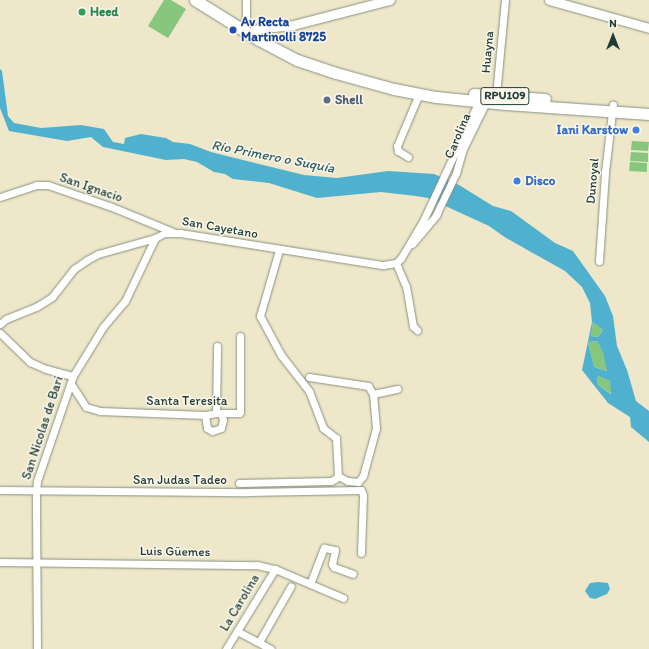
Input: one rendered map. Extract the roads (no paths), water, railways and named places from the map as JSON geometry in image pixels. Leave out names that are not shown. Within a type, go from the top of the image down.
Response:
[{"type":"main road","name":"RPU109","points":[[195,0],[254,33],[294,51],[330,64],[408,85],[485,98],[530,98],[649,114]]},
{"type":"main road","name":"RPU109","points":[[208,0],[243,27]]},
{"type":"main road","name":"RPU109","points":[[254,33],[283,53],[316,67],[419,94],[612,108],[649,107]]},
{"type":"street","points":[[243,27],[246,0]]},
{"type":"street","points":[[254,33],[293,25],[390,0]]},
{"type":"street","name":"Huayna","points":[[485,98],[505,0]]},
{"type":"street","points":[[549,0],[649,28]]},
{"type":"street","points":[[408,157],[398,151],[397,146],[419,94]]},
{"type":"street","name":"Carolina","points":[[426,223],[428,211],[485,98]]},
{"type":"street","name":"Carolina","points":[[426,223],[436,215],[456,173],[463,149],[485,98]]},
{"type":"street","name":"Dunoyal","points":[[599,261],[612,108]]},
{"type":"street","name":"San Ignacio","points":[[0,197],[36,185],[48,185],[112,207],[173,232]]},
{"type":"street","points":[[417,330],[413,326],[406,286],[396,263],[426,223]]},
{"type":"street","name":"San Cayetano","points":[[0,324],[6,319],[36,307],[48,300],[74,270],[87,260],[122,246],[173,232],[383,266],[396,263]]},
{"type":"street","name":"San Nicolas de Bari","points":[[37,649],[36,491],[40,473],[72,380],[103,327],[126,301],[154,238]]},
{"type":"street","points":[[279,250],[260,316],[281,355],[309,391],[323,428],[336,438],[338,476]]},
{"type":"street","points":[[0,333],[30,362],[72,380]]},
{"type":"street","name":"Santa Teresita","points":[[72,380],[82,403],[91,410],[205,415],[240,412],[240,336]]},
{"type":"street","points":[[205,415],[207,428],[212,431],[222,428],[223,420],[218,413],[217,346]]},
{"type":"street","points":[[309,377],[368,386],[373,394],[376,428],[363,476],[360,481],[355,482],[338,476]]},
{"type":"street","points":[[373,394],[397,388]]},
{"type":"street","points":[[239,483],[331,481],[336,479],[338,476]]},
{"type":"street","name":"San Judas Tadeo","points":[[0,490],[248,492],[361,490],[361,553]]},
{"type":"street","points":[[310,584],[324,548],[335,550],[332,564],[334,567],[353,574]]},
{"type":"street","name":"Luis Güemes","points":[[0,562],[257,565],[275,569],[343,598]]},
{"type":"street","name":"La Carolina","points":[[226,649],[275,569]]},
{"type":"street","points":[[259,642],[291,586]]},
{"type":"street","points":[[237,631],[271,649]]},
{"type":"water","points":[[0,69],[2,71],[8,116],[14,123],[41,128],[81,125],[104,129],[113,142],[124,144],[125,138],[141,134],[166,138],[173,142],[190,144],[211,152],[304,175],[337,178],[388,171],[434,174],[459,185],[493,206],[511,211],[555,243],[573,251],[605,296],[613,316],[617,346],[627,370],[636,401],[649,411],[649,442],[631,427],[630,417],[608,403],[582,370],[592,322],[590,303],[582,287],[565,271],[506,238],[489,226],[428,198],[381,192],[317,198],[269,183],[233,179],[225,174],[214,172],[197,162],[184,159],[166,160],[103,147],[91,137],[67,141],[9,131],[0,108]],"holes":[[[593,322],[603,330],[598,337],[591,336]],[[597,341],[603,353],[607,371],[594,367],[588,342]],[[598,376],[610,381],[611,394],[597,384]]]},
{"type":"water","points":[[590,583],[608,583],[610,589],[607,594],[595,599],[590,598],[585,591]]},
{"type":"place","name":"Heed","points":[[82,12]]},
{"type":"place","name":"Av Recta Martinolli 8725","points":[[233,30]]},
{"type":"place","name":"Shell","points":[[327,100]]},
{"type":"place","name":"Iani Karstow","points":[[636,130]]},
{"type":"place","name":"Disco","points":[[517,181]]},
{"type":"water label","name":"Río Primero o Suquía","points":[[273,157]]}]
